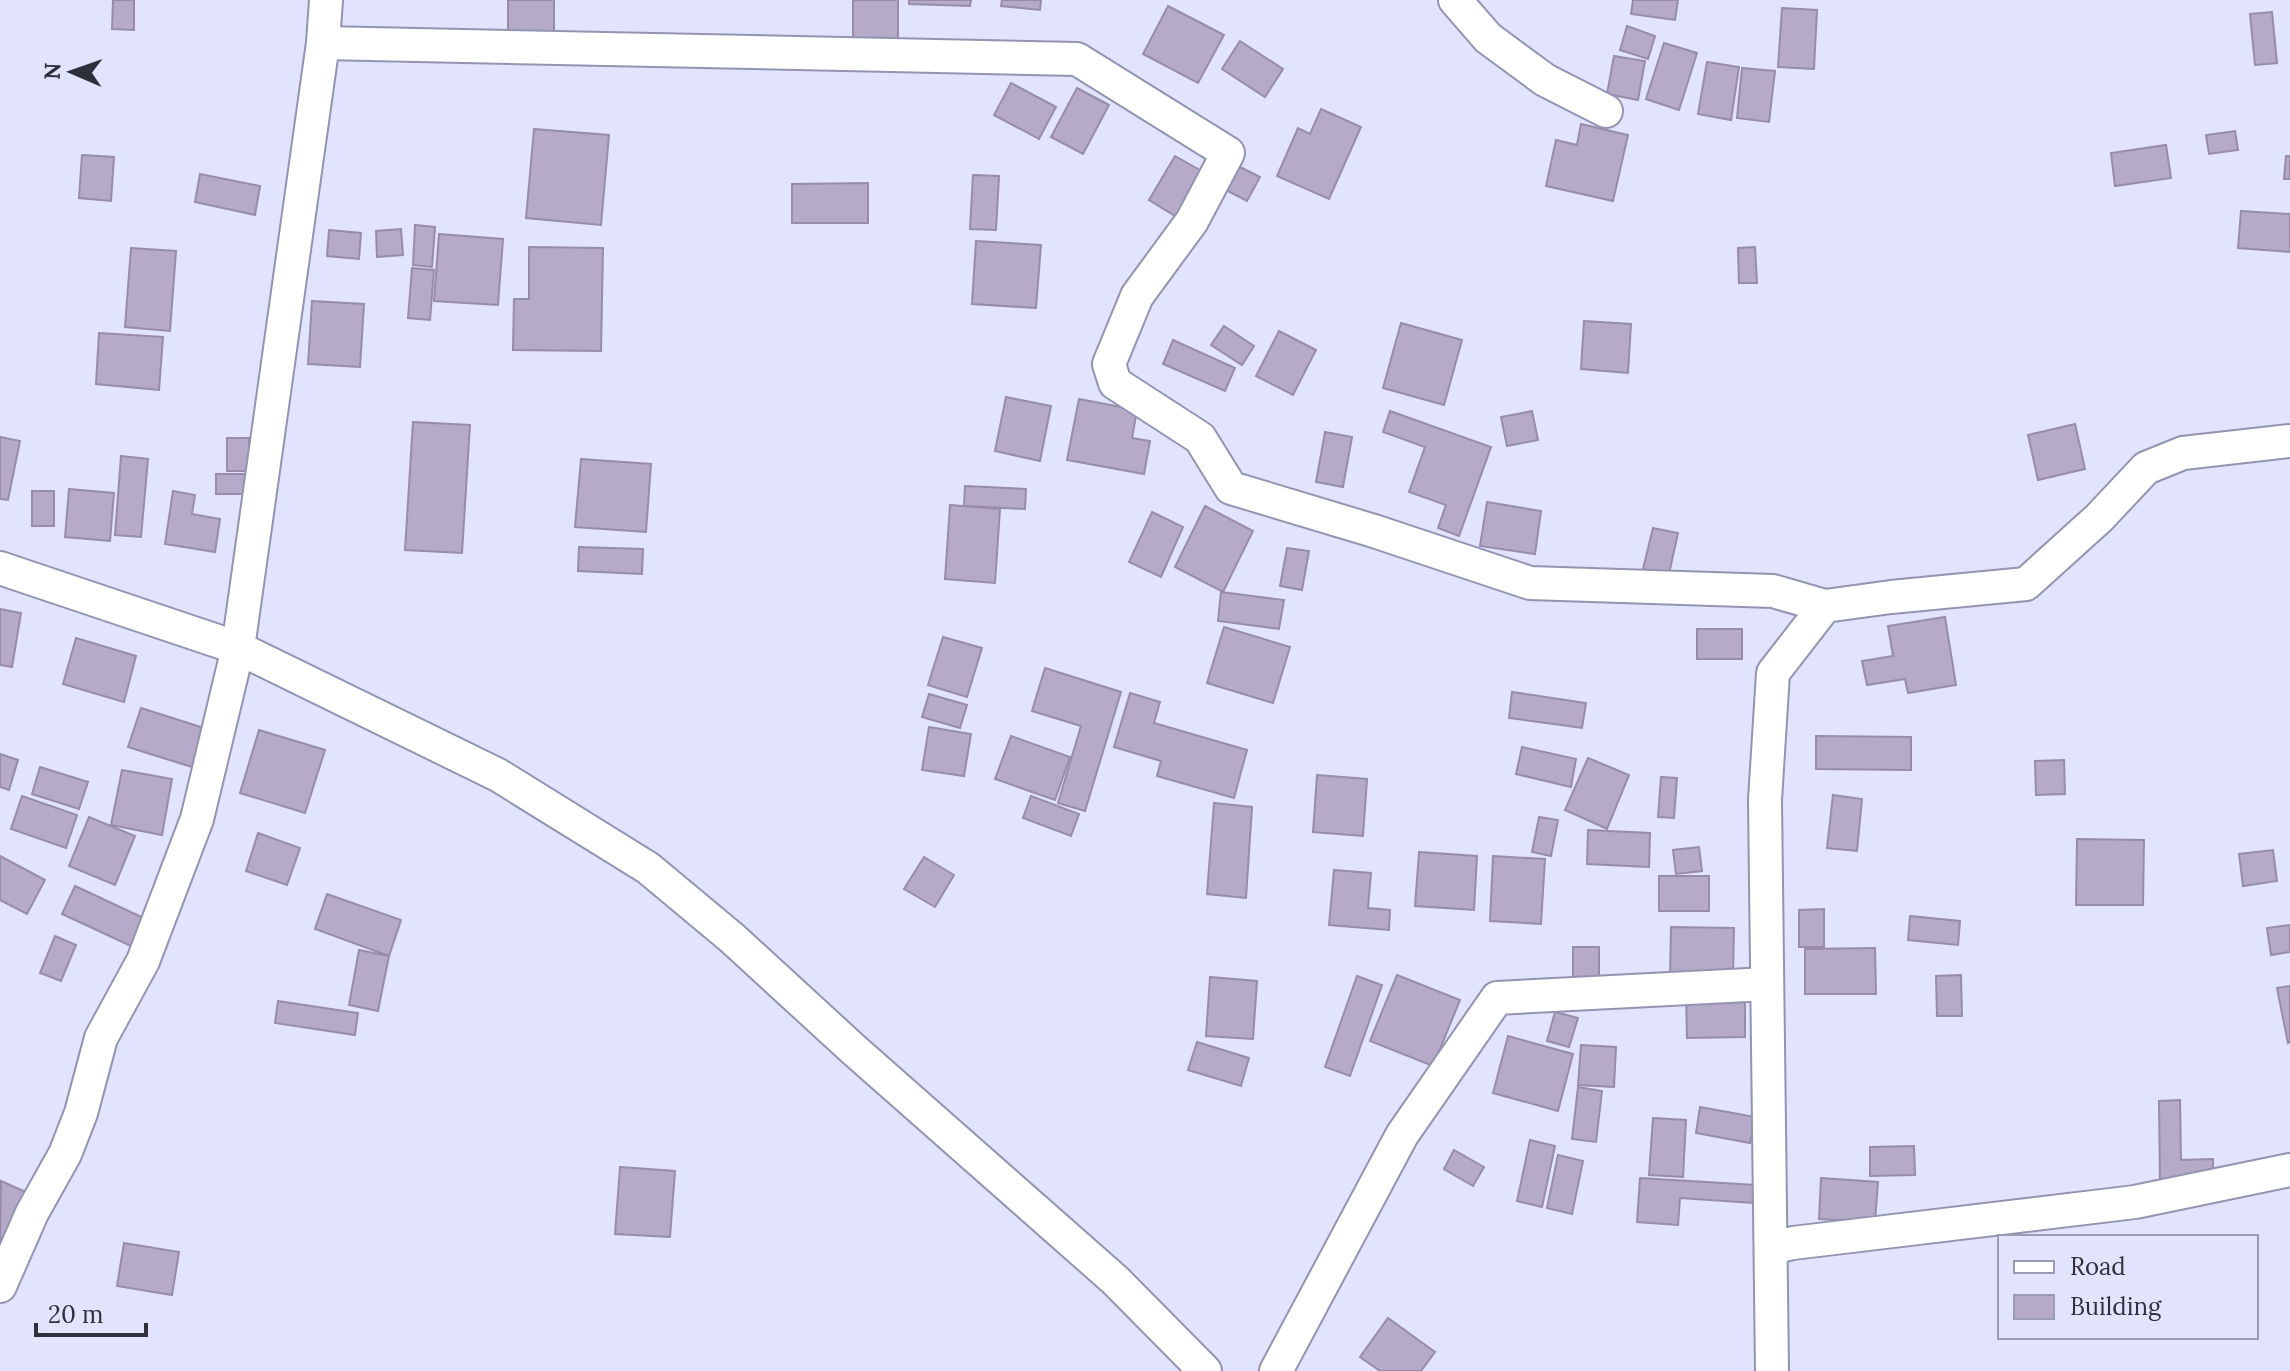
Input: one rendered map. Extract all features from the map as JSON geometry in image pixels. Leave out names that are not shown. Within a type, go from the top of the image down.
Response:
[{"type":"street","points":[[0,1286],[32,1213],[65,1154],[81,1113],[101,1038],[143,961],[197,819],[238,648],[323,43],[326,0]]},
{"type":"street","points":[[1455,0],[1488,38],[1545,80],[1606,111]]},
{"type":"street","points":[[323,43],[1077,59],[1228,153],[1192,221],[1137,296],[1109,364],[1115,383],[1200,438],[1231,488],[1530,583],[1773,591],[1825,606],[2026,584],[2099,518],[2146,468],[2183,453],[2290,441]]},
{"type":"street","points":[[0,568],[238,648],[498,775],[648,868],[732,938],[1115,1280],[1205,1371]]},
{"type":"street","points":[[1772,1371],[1765,800],[1773,673],[1825,606]]},
{"type":"street","points":[[1276,1371],[1402,1135],[1497,998],[1767,984]]},
{"type":"street","points":[[1771,1248],[2135,1202],[2290,1170]]},
{"type":"building","points":[[113,0],[134,0],[134,30],[112,29]]},
{"type":"building","points":[[508,0],[554,0],[554,35],[508,35]]},
{"type":"building","points":[[853,0],[898,0],[898,46],[853,45]]},
{"type":"building","points":[[909,0],[971,0],[970,6],[909,4]]},
{"type":"building","points":[[1002,0],[1041,0],[1040,10],[1001,6]]},
{"type":"building","points":[[1633,0],[1678,0],[1675,20],[1631,14]]},
{"type":"building","points":[[1168,6],[1224,35],[1198,83],[1143,54]]},
{"type":"building","points":[[1782,8],[1817,10],[1814,69],[1778,67]]},
{"type":"building","points":[[2272,12],[2277,63],[2255,65],[2250,14]]},
{"type":"building","points":[[1627,26],[1655,36],[1648,59],[1620,50]]},
{"type":"building","points":[[1240,41],[1283,69],[1265,97],[1222,69]]},
{"type":"building","points":[[1664,43],[1697,53],[1679,110],[1646,99]]},
{"type":"building","points":[[1614,56],[1645,61],[1638,100],[1607,94]]},
{"type":"building","points":[[1707,62],[1739,67],[1731,120],[1698,114]]},
{"type":"building","points":[[1742,68],[1775,71],[1769,122],[1737,118]]},
{"type":"building","points":[[1011,83],[1056,107],[1039,139],[994,115]]},
{"type":"building","points":[[1077,88],[1109,105],[1083,154],[1051,137]]},
{"type":"building","points":[[1321,109],[1361,127],[1329,199],[1277,176],[1298,128],[1310,134]]},
{"type":"building","points":[[1581,124],[1628,135],[1613,201],[1546,186],[1556,140],[1577,145]]},
{"type":"building","points":[[534,129],[609,135],[601,225],[526,218]]},
{"type":"building","points":[[2235,131],[2238,150],[2209,154],[2206,135]]},
{"type":"building","points":[[2166,145],[2171,178],[2115,186],[2111,153]]},
{"type":"building","points":[[82,155],[114,157],[111,201],[79,198]]},
{"type":"building","points":[[1175,156],[1207,174],[1180,219],[1149,200]]},
{"type":"building","points":[[2286,156],[2290,156],[2290,179],[2284,179]]},
{"type":"building","points":[[1234,164],[1260,177],[1247,201],[1222,188]]},
{"type":"building","points":[[200,174],[260,186],[255,215],[195,202]]},
{"type":"building","points":[[973,175],[999,176],[996,230],[970,229]]},
{"type":"building","points":[[868,183],[868,223],[792,223],[792,184]]},
{"type":"building","points":[[2241,211],[2290,214],[2290,252],[2238,248]]},
{"type":"building","points":[[415,225],[435,227],[432,267],[413,265]]},
{"type":"building","points":[[401,229],[403,255],[377,257],[376,231]]},
{"type":"building","points":[[329,230],[361,233],[359,259],[327,256]]},
{"type":"building","points":[[439,234],[503,239],[498,305],[434,301]]},
{"type":"building","points":[[976,241],[1041,245],[1036,308],[972,304]]},
{"type":"building","points":[[529,247],[603,248],[601,351],[513,350],[514,299],[529,299]]},
{"type":"building","points":[[1755,247],[1757,283],[1739,283],[1738,248]]},
{"type":"building","points":[[131,248],[176,251],[170,331],[125,327]]},
{"type":"building","points":[[412,268],[434,270],[430,320],[408,318]]},
{"type":"building","points":[[312,301],[364,304],[360,367],[308,364]]},
{"type":"building","points":[[1584,321],[1631,324],[1628,373],[1581,369]]},
{"type":"building","points":[[1401,323],[1462,340],[1444,405],[1383,388]]},
{"type":"building","points":[[1224,326],[1254,346],[1242,365],[1211,345]]},
{"type":"building","points":[[1279,331],[1316,350],[1293,395],[1256,376]]},
{"type":"building","points":[[99,333],[163,337],[159,390],[96,384]]},
{"type":"building","points":[[1173,340],[1235,368],[1225,391],[1163,364]]},
{"type":"building","points":[[1006,397],[1051,406],[1040,461],[995,451]]},
{"type":"building","points":[[1079,399],[1137,410],[1132,438],[1150,441],[1144,474],[1067,460]]},
{"type":"building","points":[[1390,411],[1491,447],[1459,536],[1438,528],[1446,505],[1409,492],[1425,447],[1383,432]]},
{"type":"building","points":[[1532,411],[1538,440],[1507,446],[1501,417]]},
{"type":"building","points":[[413,422],[470,425],[462,553],[405,550]]},
{"type":"building","points":[[2075,424],[2085,469],[2038,480],[2028,435]]},
{"type":"building","points":[[1325,432],[1352,437],[1343,487],[1316,482]]},
{"type":"building","points":[[0,437],[20,441],[8,500],[0,499]]},
{"type":"building","points":[[227,438],[249,438],[249,471],[227,471]]},
{"type":"building","points":[[121,456],[148,459],[141,537],[115,535]]},
{"type":"building","points":[[581,459],[651,464],[646,532],[575,527]]},
{"type":"building","points":[[216,474],[249,474],[250,494],[216,494]]},
{"type":"building","points":[[965,486],[1026,489],[1025,509],[964,506]]},
{"type":"building","points":[[69,489],[114,493],[110,541],[65,537]]},
{"type":"building","points":[[32,491],[54,491],[54,526],[32,526]]},
{"type":"building","points":[[173,491],[195,495],[192,514],[220,519],[215,552],[165,544]]},
{"type":"building","points":[[1487,502],[1541,511],[1535,554],[1480,546]]},
{"type":"building","points":[[950,505],[1000,509],[995,583],[945,579]]},
{"type":"building","points":[[1205,506],[1253,531],[1223,592],[1175,567]]},
{"type":"building","points":[[1152,512],[1183,527],[1161,577],[1129,562]]},
{"type":"building","points":[[1653,528],[1678,533],[1669,574],[1643,569]]},
{"type":"building","points":[[579,547],[643,549],[642,574],[578,571]]},
{"type":"building","points":[[1287,548],[1309,551],[1302,590],[1280,586]]},
{"type":"building","points":[[1221,592],[1284,600],[1279,629],[1218,621]]},
{"type":"building","points":[[0,609],[21,613],[12,667],[0,665]]},
{"type":"building","points":[[1945,617],[1956,685],[1908,693],[1905,679],[1867,685],[1862,661],[1893,656],[1888,626]]},
{"type":"building","points":[[1224,627],[1290,647],[1273,703],[1207,683]]},
{"type":"building","points":[[1697,629],[1742,629],[1742,659],[1697,659]]},
{"type":"building","points":[[943,637],[982,648],[967,697],[928,685]]},
{"type":"building","points":[[76,638],[136,656],[124,702],[63,684]]},
{"type":"building","points":[[1045,668],[1121,692],[1085,811],[1058,803],[1081,726],[1032,711]]},
{"type":"building","points":[[1512,692],[1586,703],[1582,728],[1509,718]]},
{"type":"building","points":[[1130,693],[1160,702],[1154,723],[1247,750],[1234,798],[1157,776],[1161,761],[1114,747]]},
{"type":"building","points":[[929,694],[967,705],[960,728],[922,717]]},
{"type":"building","points":[[141,708],[207,729],[195,768],[128,747]]},
{"type":"building","points":[[929,727],[971,734],[964,776],[922,770]]},
{"type":"building","points":[[259,730],[325,750],[305,813],[240,793]]},
{"type":"building","points":[[1011,736],[1070,757],[1055,800],[995,779]]},
{"type":"building","points":[[1816,736],[1911,737],[1911,770],[1816,769]]},
{"type":"building","points":[[1522,747],[1576,759],[1571,787],[1516,774]]},
{"type":"building","points":[[0,754],[18,760],[9,790],[0,787]]},
{"type":"building","points":[[1588,758],[1629,775],[1607,829],[1565,810]]},
{"type":"building","points":[[2064,760],[2065,794],[2036,795],[2035,761]]},
{"type":"building","points":[[40,767],[88,782],[79,809],[32,794]]},
{"type":"building","points":[[122,770],[172,779],[162,835],[111,825]]},
{"type":"building","points":[[1317,775],[1367,779],[1363,836],[1313,832]]},
{"type":"building","points":[[1661,777],[1677,778],[1674,818],[1658,817]]},
{"type":"building","points":[[1833,795],[1862,799],[1857,851],[1827,848]]},
{"type":"building","points":[[22,796],[77,815],[66,848],[11,829]]},
{"type":"building","points":[[1031,796],[1079,814],[1071,836],[1023,818]]},
{"type":"building","points":[[1214,803],[1252,807],[1246,898],[1207,894]]},
{"type":"building","points":[[89,817],[135,836],[115,885],[69,866]]},
{"type":"building","points":[[1539,817],[1558,820],[1551,856],[1532,852]]},
{"type":"building","points":[[1588,830],[1650,833],[1649,867],[1587,864]]},
{"type":"building","points":[[258,833],[300,848],[287,885],[246,871]]},
{"type":"building","points":[[2077,839],[2144,840],[2143,905],[2076,905]]},
{"type":"building","points":[[1699,847],[1702,871],[1676,874],[1673,850]]},
{"type":"building","points":[[2273,850],[2277,881],[2243,886],[2239,854]]},
{"type":"building","points":[[1419,852],[1477,856],[1474,910],[1415,906]]},
{"type":"building","points":[[0,856],[45,880],[27,914],[0,900]]},
{"type":"building","points":[[1493,856],[1545,859],[1541,924],[1490,921]]},
{"type":"building","points":[[924,857],[954,875],[935,907],[904,889]]},
{"type":"building","points":[[1334,870],[1371,873],[1368,908],[1390,910],[1389,930],[1329,925]]},
{"type":"building","points":[[1659,876],[1709,876],[1709,911],[1659,911]]},
{"type":"building","points":[[75,886],[148,920],[135,948],[62,914]]},
{"type":"building","points":[[327,894],[401,920],[389,956],[315,929]]},
{"type":"building","points":[[1824,909],[1824,947],[1799,947],[1799,910]]},
{"type":"building","points":[[1910,916],[1960,921],[1958,945],[1908,940]]},
{"type":"building","points":[[2290,925],[2290,952],[2271,955],[2267,928]]},
{"type":"building","points":[[1671,927],[1734,928],[1733,978],[1670,976]]},
{"type":"building","points":[[55,936],[76,945],[61,981],[40,973]]},
{"type":"building","points":[[1573,947],[1599,947],[1599,981],[1573,981]]},
{"type":"building","points":[[1875,948],[1876,994],[1805,994],[1805,949]]},
{"type":"building","points":[[359,950],[389,956],[378,1011],[349,1005]]},
{"type":"building","points":[[1397,975],[1460,1000],[1433,1066],[1370,1041]]},
{"type":"building","points":[[1961,975],[1962,1016],[1937,1016],[1936,976]]},
{"type":"building","points":[[1357,976],[1382,985],[1350,1076],[1325,1067]]},
{"type":"building","points":[[1210,977],[1257,981],[1253,1039],[1206,1036]]},
{"type":"building","points":[[2290,986],[2290,1042],[2288,1043],[2277,988]]},
{"type":"building","points":[[1745,993],[1745,1037],[1687,1038],[1686,994]]},
{"type":"building","points":[[278,1001],[358,1013],[355,1035],[275,1023]]},
{"type":"building","points":[[1555,1012],[1578,1018],[1569,1047],[1547,1041]]},
{"type":"building","points":[[1508,1036],[1573,1054],[1558,1111],[1493,1093]]},
{"type":"building","points":[[1197,1042],[1249,1058],[1241,1086],[1188,1070]]},
{"type":"building","points":[[1581,1045],[1616,1047],[1614,1087],[1578,1085]]},
{"type":"building","points":[[1578,1087],[1602,1091],[1596,1142],[1572,1139]]},
{"type":"building","points":[[2180,1100],[2181,1160],[2213,1159],[2213,1184],[2160,1184],[2159,1101]]},
{"type":"building","points":[[1700,1107],[1755,1117],[1750,1143],[1696,1133]]},
{"type":"building","points":[[1653,1118],[1686,1120],[1683,1177],[1649,1175]]},
{"type":"building","points":[[1530,1140],[1555,1146],[1542,1207],[1517,1201]]},
{"type":"building","points":[[1914,1146],[1915,1175],[1870,1176],[1870,1147]]},
{"type":"building","points":[[1454,1150],[1484,1167],[1473,1186],[1444,1169]]},
{"type":"building","points":[[1558,1155],[1583,1161],[1572,1214],[1547,1208]]},
{"type":"building","points":[[620,1167],[675,1171],[670,1237],[615,1234]]},
{"type":"building","points":[[1640,1178],[1755,1185],[1753,1203],[1680,1198],[1678,1225],[1637,1222]]},
{"type":"building","points":[[1821,1178],[1878,1182],[1875,1222],[1819,1219]]},
{"type":"building","points":[[1,1181],[35,1196],[14,1247],[0,1241]]},
{"type":"building","points":[[124,1243],[179,1252],[172,1295],[117,1286]]},
{"type":"building","points":[[1388,1318],[1435,1352],[1421,1371],[1380,1371],[1360,1357]]}]
